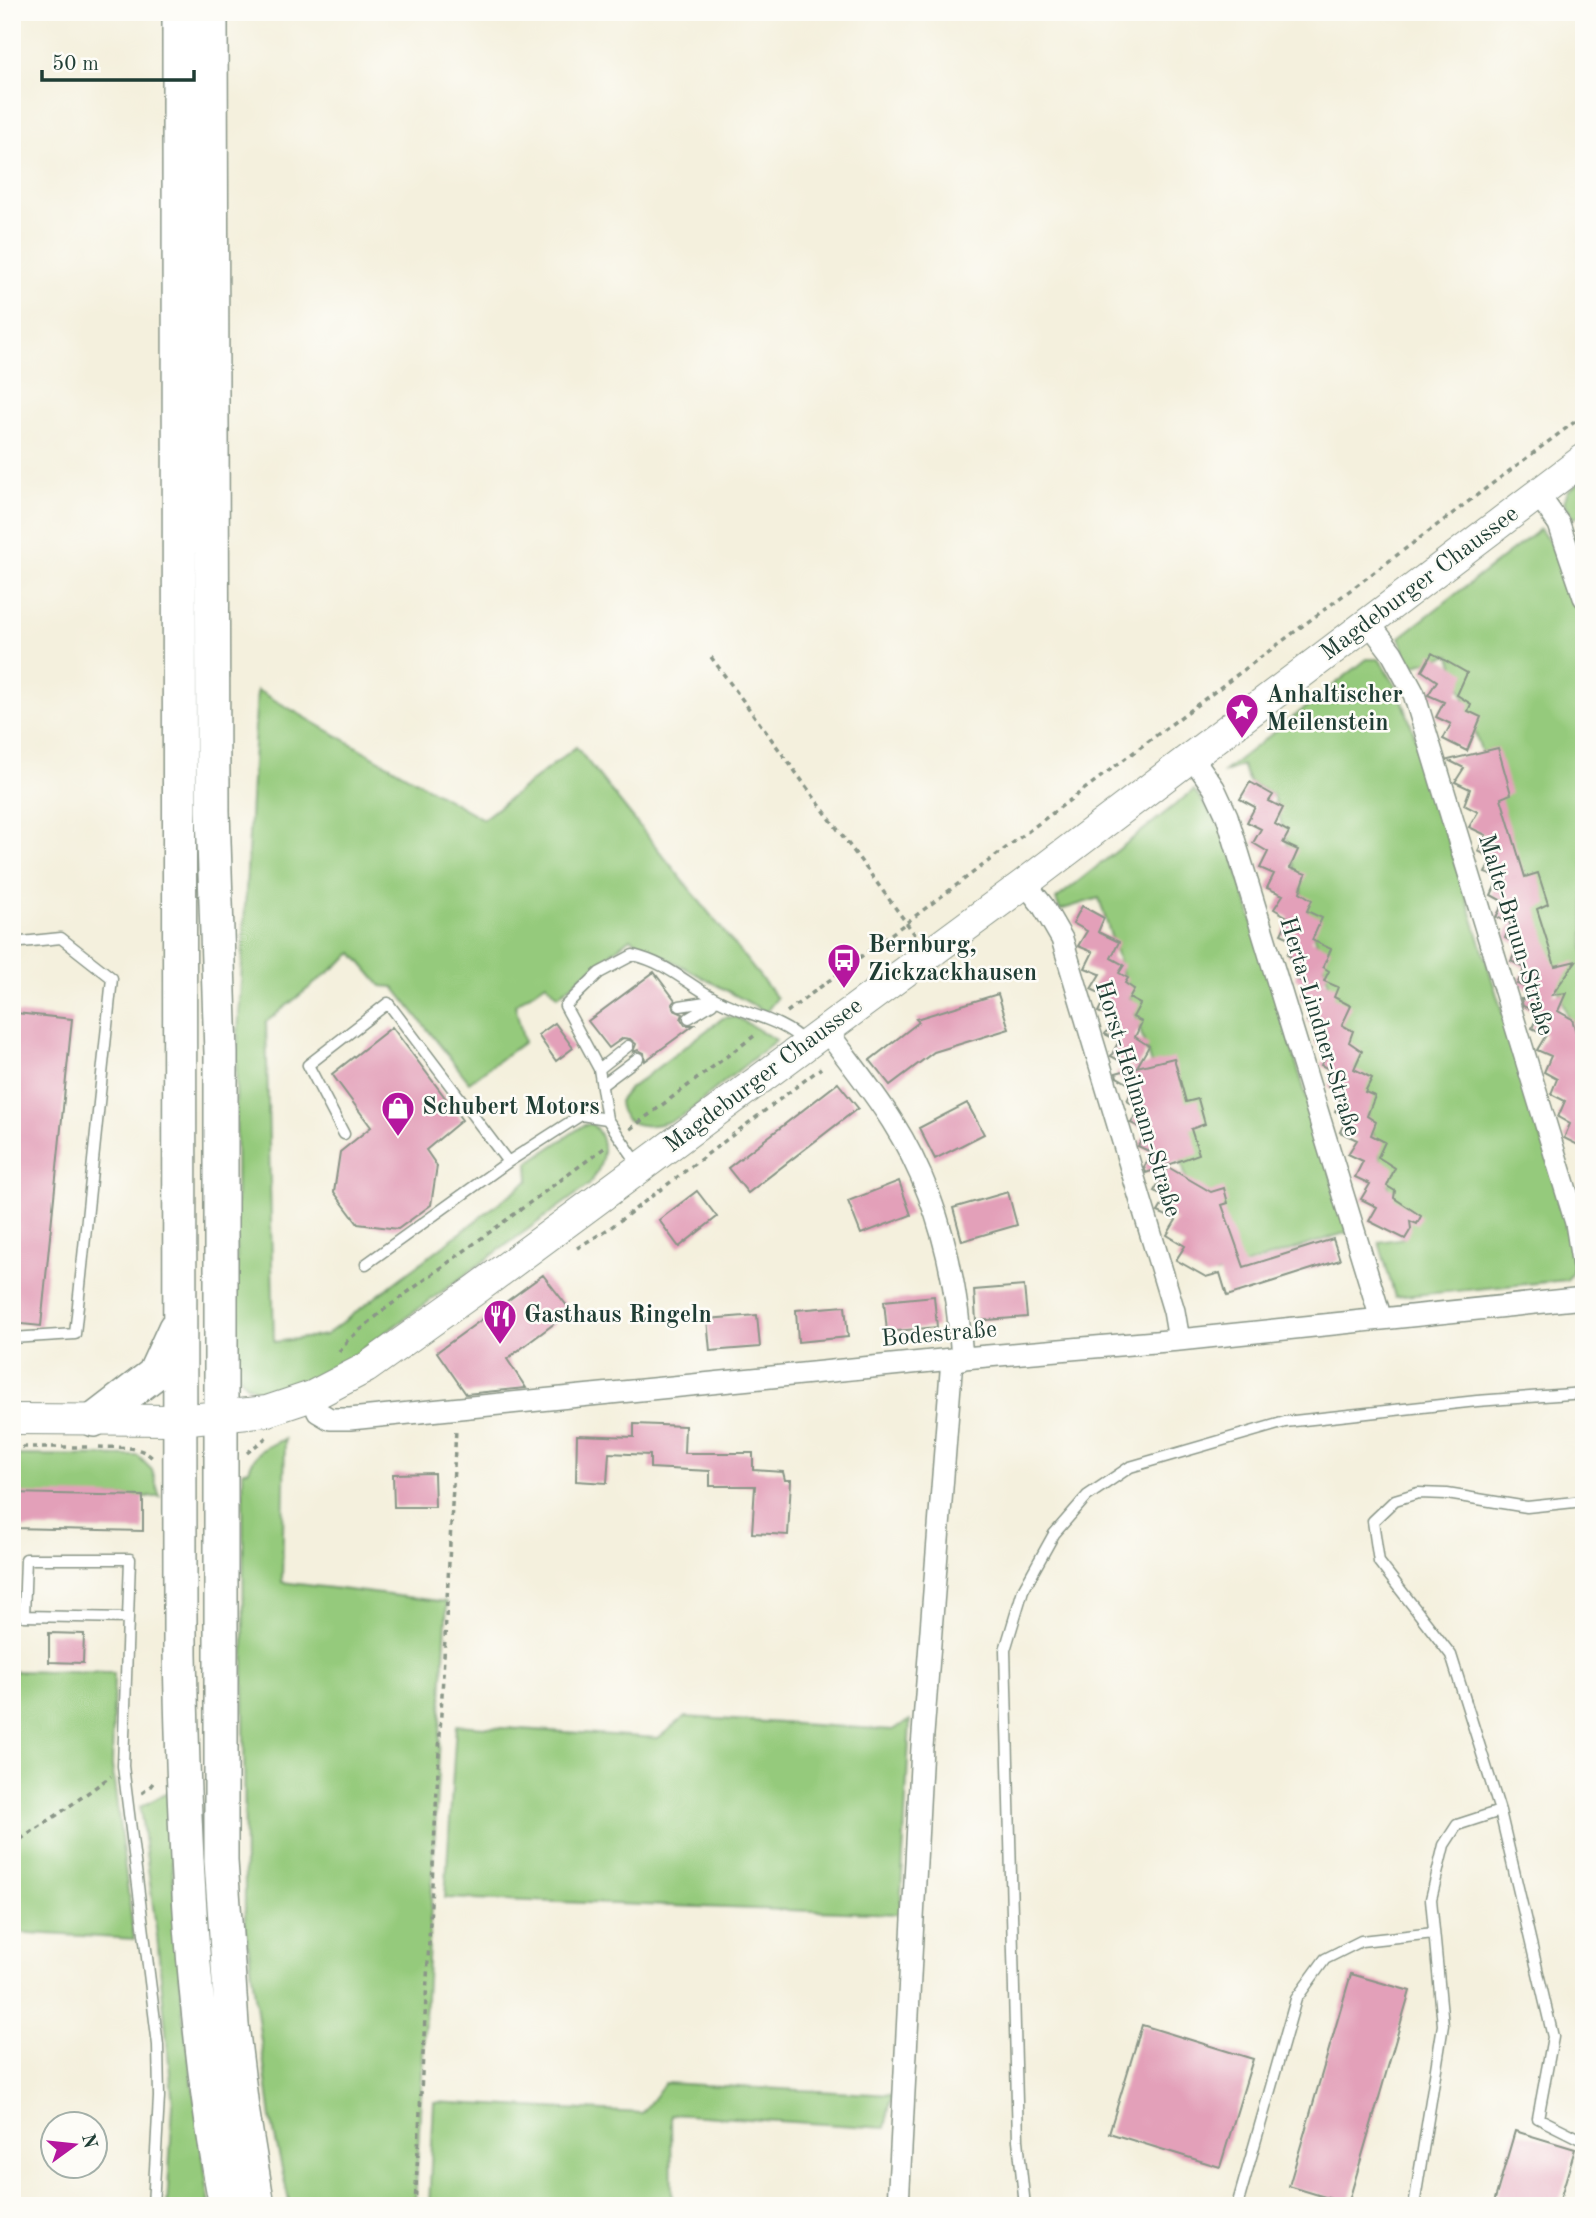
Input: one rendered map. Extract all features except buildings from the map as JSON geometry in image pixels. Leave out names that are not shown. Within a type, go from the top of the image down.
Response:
[{"type":"main road","points":[[179,12],[182,1746],[191,1927],[211,2118],[226,2206]]},
{"type":"main road","points":[[211,12],[213,811],[221,1053],[221,1861],[223,1919],[239,2084],[258,2206]]},
{"type":"main road","name":"Magdeburger Chaussee","points":[[12,1419],[180,1420],[267,1411],[312,1396],[366,1368],[397,1348],[1025,883],[1584,459]]},
{"type":"main road","points":[[94,1420],[154,1374],[180,1316]]},
{"type":"street","points":[[1538,494],[1559,524],[1584,597]]},
{"type":"street","name":"Malte-Bruun-Straße","points":[[1369,623],[1392,653],[1414,694],[1576,1223],[1584,1273]]},
{"type":"street","name":"Herta-Lindner-Straße","points":[[1192,757],[1214,788],[1227,816],[1381,1319]]},
{"type":"street","name":"Horst-Heilmann-Straße","points":[[1025,883],[1043,906],[1062,939],[1170,1297],[1179,1340]]},
{"type":"street","points":[[816,1037],[893,1123],[928,1191],[944,1241],[954,1286],[957,1359],[922,1747],[898,2206]]},
{"type":"street","name":"Bodestraße","points":[[312,1396],[318,1412],[330,1419],[350,1419],[957,1359],[1179,1340],[1584,1298]]},
{"type":"lane","points":[[12,943],[61,938],[112,978],[75,1334],[12,1338]]},
{"type":"lane","points":[[640,1168],[607,1118],[599,1069],[565,1006],[599,973],[633,955],[656,961],[718,1000],[772,1023],[816,1037]]},
{"type":"lane","points":[[680,1006],[718,1000]]},
{"type":"lane","points":[[689,1018],[718,1000]]},
{"type":"lane","points":[[344,1134],[308,1065],[388,1003],[508,1162]]},
{"type":"lane","points":[[599,1069],[628,1046]]},
{"type":"lane","points":[[602,1085],[638,1058]]},
{"type":"lane","points":[[366,1264],[508,1162],[582,1115],[607,1118]]},
{"type":"lane","points":[[1025,2206],[1018,2140],[1005,1650],[1023,1590],[1054,1534],[1087,1496],[1130,1467],[1285,1422],[1477,1401],[1584,1393]]},
{"type":"lane","points":[[1584,1501],[1527,1507],[1447,1494],[1418,1493],[1395,1500],[1373,1521],[1379,1562],[1451,1655],[1500,1811],[1553,2037],[1538,2118],[1584,2141]]},
{"type":"lane","points":[[128,1618],[24,1616],[26,1559],[130,1559],[123,1766],[158,2045],[159,2097],[153,2206]]},
{"type":"lane","points":[[1414,2206],[1443,2025],[1430,1899],[1444,1845],[1457,1825],[1500,1811]]},
{"type":"lane","points":[[1237,2206],[1296,1999],[1325,1959],[1360,1941],[1434,1933]]},
{"type":"path","points":[[331,1358],[384,1309],[618,1138],[1584,415]]},
{"type":"path","points":[[711,657],[929,954]]},
{"type":"path","points":[[415,2206],[457,1410]]},
{"type":"path","points":[[12,1447],[132,1448],[150,1456],[157,1465]]},
{"type":"path","points":[[12,1845],[60,1814],[123,1766]]},
{"type":"green space","points":[[1584,479],[1584,515],[1573,518],[1564,502],[1568,491]]},
{"type":"green space","points":[[1540,529],[1570,571],[1584,619],[1584,1068],[1450,655],[1409,667],[1400,637]]},
{"type":"green space","points":[[1367,659],[1379,659],[1399,691],[1420,750],[1573,1239],[1575,1264],[1567,1280],[1395,1297],[1379,1242],[1404,1238],[1273,795],[1249,782],[1242,765],[1222,773]]},
{"type":"green space","points":[[257,690],[483,819],[576,747],[777,998],[766,1012],[630,938],[558,996],[546,983],[515,1005],[524,1042],[469,1082],[394,987],[381,986],[353,953],[266,1022],[274,1342],[326,1335],[529,1180],[528,1163],[584,1125],[592,1124],[602,1138],[603,1146],[601,1162],[589,1185],[334,1370],[282,1391],[256,1390],[245,1384],[237,1371],[236,1071]]},
{"type":"green space","points":[[1194,790],[1226,834],[1348,1232],[1216,1274],[1099,898],[1060,910],[1056,899]]},
{"type":"green space","points":[[723,1018],[738,1018],[776,1040],[683,1115],[654,1125],[635,1123],[627,1119],[621,1112],[619,1101],[628,1090]]},
{"type":"green space","points":[[285,1439],[282,1582],[447,1602],[415,2206],[290,2206],[271,2118],[245,1920],[243,1471],[249,1470],[263,1450]]},
{"type":"green space","points":[[12,1455],[138,1456],[152,1470],[160,1497],[12,1495]]},
{"type":"green space","points":[[12,1671],[114,1673],[112,1766],[134,1939],[12,1932]]},
{"type":"green space","points":[[685,1717],[893,1730],[910,1720],[900,1914],[445,1898],[456,1725],[658,1738]]},
{"type":"green space","points":[[167,1793],[183,2016],[210,2206],[167,2206],[173,2105],[157,1936],[140,1807]]},
{"type":"green space","points":[[665,2083],[892,2095],[885,2128],[671,2114],[672,2206],[429,2206],[434,2102],[642,2113]]},
{"type":"place","name":"Anhaltischer Meilenstein","points":[[1242,740]]},
{"type":"place","name":"Bernburg, Zickzackhausen","points":[[844,990]]},
{"type":"place","name":"Schubert Motors","points":[[398,1138]]},
{"type":"place","name":"Gasthaus Ringeln","points":[[500,1346]]}]
